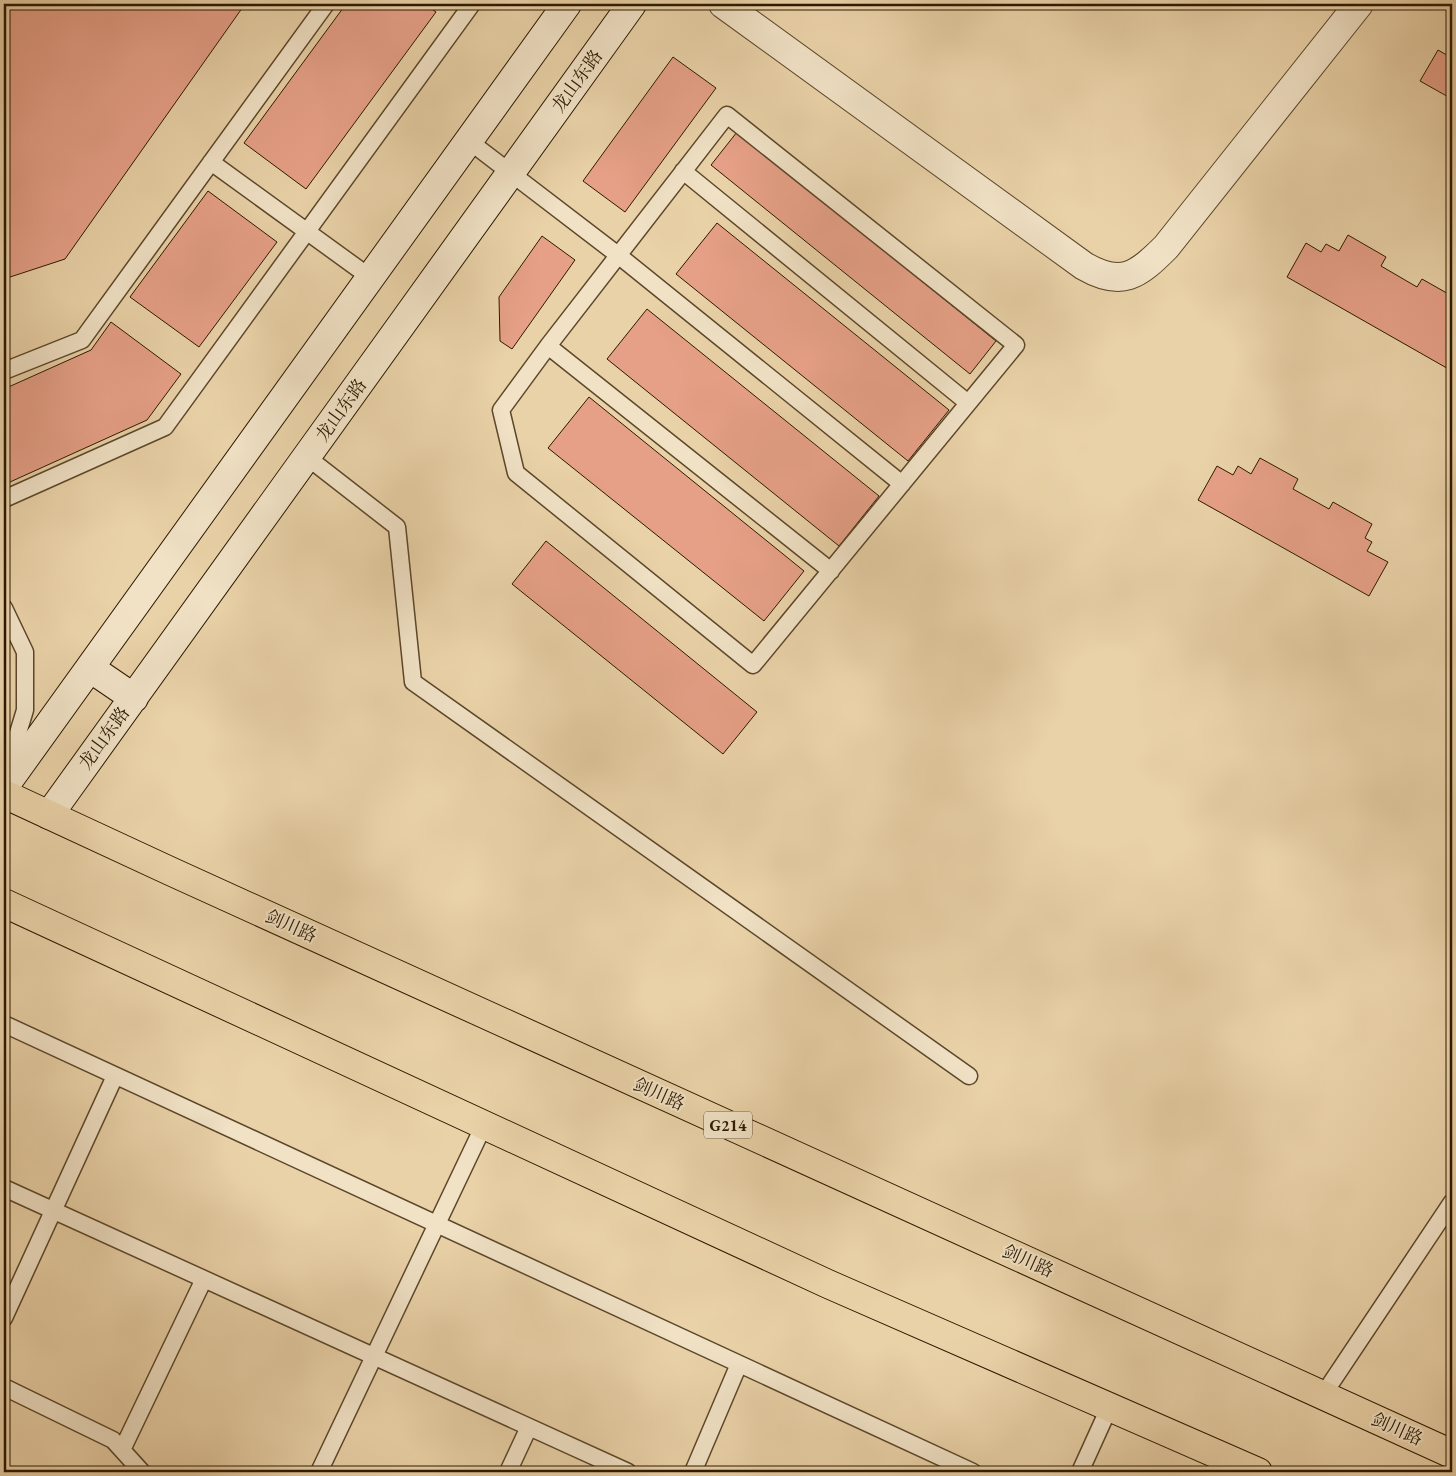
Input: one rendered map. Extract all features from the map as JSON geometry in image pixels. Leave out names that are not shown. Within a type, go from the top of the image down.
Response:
[{"type":"highway","name":"剑川路","points":[[4,794],[1452,1454]]},
{"type":"highway","points":[[4,903],[828,1284],[1258,1472]]},
{"type":"street","points":[[4,787],[567,4]]},
{"type":"street","name":"龙山东路","points":[[50,815],[632,4]]},
{"type":"street","points":[[722,4],[1084,266],[1098,274],[1120,278],[1142,269],[1166,247],[1359,4]]},
{"type":"street","points":[[90,668],[134,698]]},
{"type":"lane","points":[[4,371],[82,340],[326,4]]},
{"type":"lane","points":[[4,499],[165,428],[472,4]]},
{"type":"lane","points":[[727,115],[1016,346],[754,665],[516,473],[501,410],[683,171],[727,115]]},
{"type":"lane","points":[[469,141],[618,256],[902,484]]},
{"type":"lane","points":[[211,162],[371,278]]},
{"type":"lane","points":[[683,171],[968,403]]},
{"type":"lane","points":[[548,346],[831,571]]},
{"type":"lane","points":[[308,457],[397,527],[412,682],[969,1076]]},
{"type":"lane","points":[[4,608],[25,652],[25,710],[4,780]]},
{"type":"lane","points":[[4,1024],[973,1472]]},
{"type":"lane","points":[[4,1318],[116,1076]]},
{"type":"lane","points":[[319,1472],[484,1125]]},
{"type":"lane","points":[[4,1188],[628,1472]]},
{"type":"lane","points":[[1323,1395],[1452,1202]]},
{"type":"lane","points":[[122,1450],[204,1279]]},
{"type":"lane","points":[[693,1472],[739,1364]]},
{"type":"lane","points":[[4,1387],[113,1440],[142,1472]]},
{"type":"lane","points":[[1080,1472],[1109,1408]]},
{"type":"lane","points":[[508,1472],[529,1427]]},
{"type":"building","points":[[4,4],[245,4],[65,259],[4,279]]},
{"type":"building","points":[[346,4],[425,4],[436,12],[306,189],[244,143]]},
{"type":"building","points":[[1438,50],[1452,58],[1452,99],[1420,81]]},
{"type":"building","points":[[673,57],[716,88],[625,212],[583,181]]},
{"type":"building","points":[[737,132],[996,341],[970,374],[711,165]]},
{"type":"building","points":[[208,191],[277,242],[199,347],[130,297]]},
{"type":"building","points":[[717,223],[949,410],[908,461],[676,274]]},
{"type":"building","points":[[1348,235],[1386,257],[1381,266],[1417,287],[1422,279],[1452,296],[1452,371],[1287,277],[1306,243],[1321,252],[1326,244],[1339,251]]},
{"type":"building","points":[[542,236],[575,260],[512,349],[500,341],[499,297]]},
{"type":"building","points":[[647,309],[879,496],[839,546],[607,359]]},
{"type":"building","points":[[111,322],[181,374],[147,420],[10,482],[4,468],[4,389],[91,350]]},
{"type":"building","points":[[589,397],[804,571],[764,621],[548,448]]},
{"type":"building","points":[[1260,458],[1298,479],[1293,489],[1329,509],[1333,502],[1372,524],[1365,538],[1372,542],[1367,551],[1388,562],[1369,596],[1198,500],[1217,466],[1233,475],[1238,466],[1251,474]]},
{"type":"building","points":[[546,541],[757,712],[723,754],[512,584]]}]
